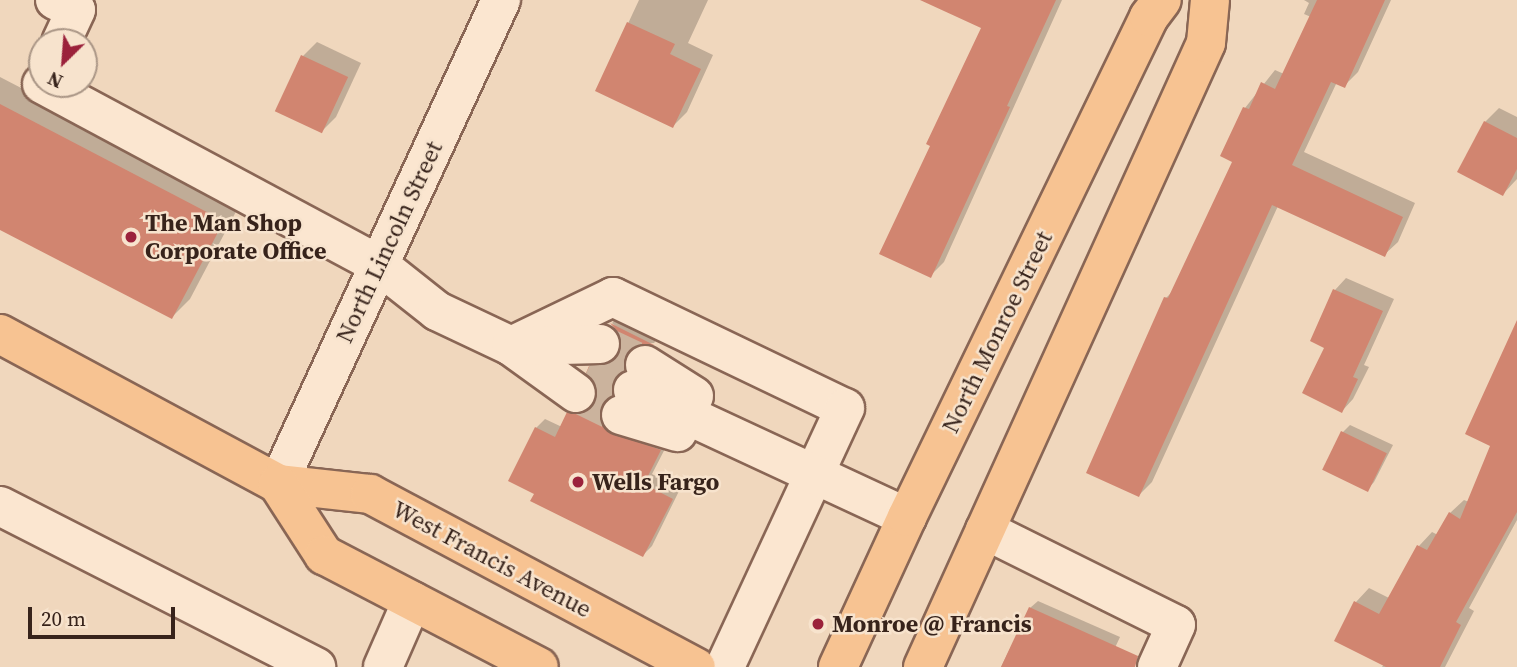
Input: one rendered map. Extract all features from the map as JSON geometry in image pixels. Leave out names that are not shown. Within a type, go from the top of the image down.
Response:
[{"type":"main road","name":"North Monroe Street","points":[[838,667],[907,517],[1149,17],[1162,0]]},
{"type":"main road","points":[[923,667],[1206,43],[1210,0]]},
{"type":"main road","name":"West Francis Avenue","points":[[0,334],[278,484],[370,494],[696,667]]},
{"type":"main road","name":"West Francis Avenue","points":[[278,484],[324,555],[539,667]]},
{"type":"street","points":[[55,0],[76,10],[68,28]]},
{"type":"street","name":"North Lincoln Street","points":[[278,484],[501,0]]},
{"type":"street","points":[[68,98],[379,265],[437,311],[511,346],[588,368],[511,346]]},
{"type":"street","points":[[511,346],[612,297],[845,408],[813,472],[725,667]]},
{"type":"street","points":[[813,472],[633,390],[907,517]]},
{"type":"street","points":[[0,506],[316,667]]},
{"type":"street","points":[[985,530],[1176,625],[1157,667]]},
{"type":"street","points":[[383,667],[412,601]]},
{"type":"building","points":[[920,0],[1056,0],[931,278],[879,254],[930,146],[926,144],[981,28]]},
{"type":"building","points":[[1317,0],[1385,0],[1345,88],[1331,82],[1292,165],[1403,217],[1385,257],[1272,205],[1139,497],[1086,473],[1164,297],[1168,298],[1232,162],[1220,156],[1243,107],[1249,109],[1261,82],[1275,89]]},
{"type":"building","points":[[627,22],[675,44],[670,54],[701,69],[673,128],[595,91]]},
{"type":"building","points":[[301,55],[348,77],[322,133],[275,111]]},
{"type":"building","points":[[0,104],[224,221],[172,319],[0,230]]},
{"type":"building","points":[[1484,121],[1517,138],[1517,169],[1503,196],[1457,172]]},
{"type":"building","points":[[1333,289],[1383,311],[1353,377],[1358,379],[1342,413],[1302,393],[1324,348],[1310,341]]},
{"type":"building","points":[[1517,320],[1517,512],[1456,622],[1461,625],[1440,667],[1386,667],[1334,641],[1354,601],[1379,614],[1417,545],[1427,550],[1449,512],[1460,519],[1490,446],[1465,434]]},
{"type":"building","name":"Wells Fargo","points":[[610,323],[654,345],[635,345],[627,353],[624,371],[614,380],[612,396],[600,409],[600,421],[606,430],[661,450],[644,484],[673,499],[643,557],[530,501],[534,494],[508,481],[535,427],[555,437],[567,412],[584,413],[594,405],[598,395],[596,385],[586,373],[589,366],[612,362],[619,354],[622,344],[619,333]]},
{"type":"building","points":[[1341,431],[1387,453],[1368,492],[1322,470]]},
{"type":"building","points":[[1029,607],[1138,656],[1135,667],[1001,667]]},
{"type":"tunnel","points":[[600,344],[645,365]]},
{"type":"tunnel","points":[[588,369],[633,390]]},
{"type":"tunnel","points":[[576,393],[621,415]]},
{"type":"place","name":"The Man Shop Corporate Office","points":[[131,237]]},
{"type":"place","name":"Wells Fargo","points":[[578,482]]},
{"type":"place","name":"Monroe @ Francis","points":[[818,624]]}]
